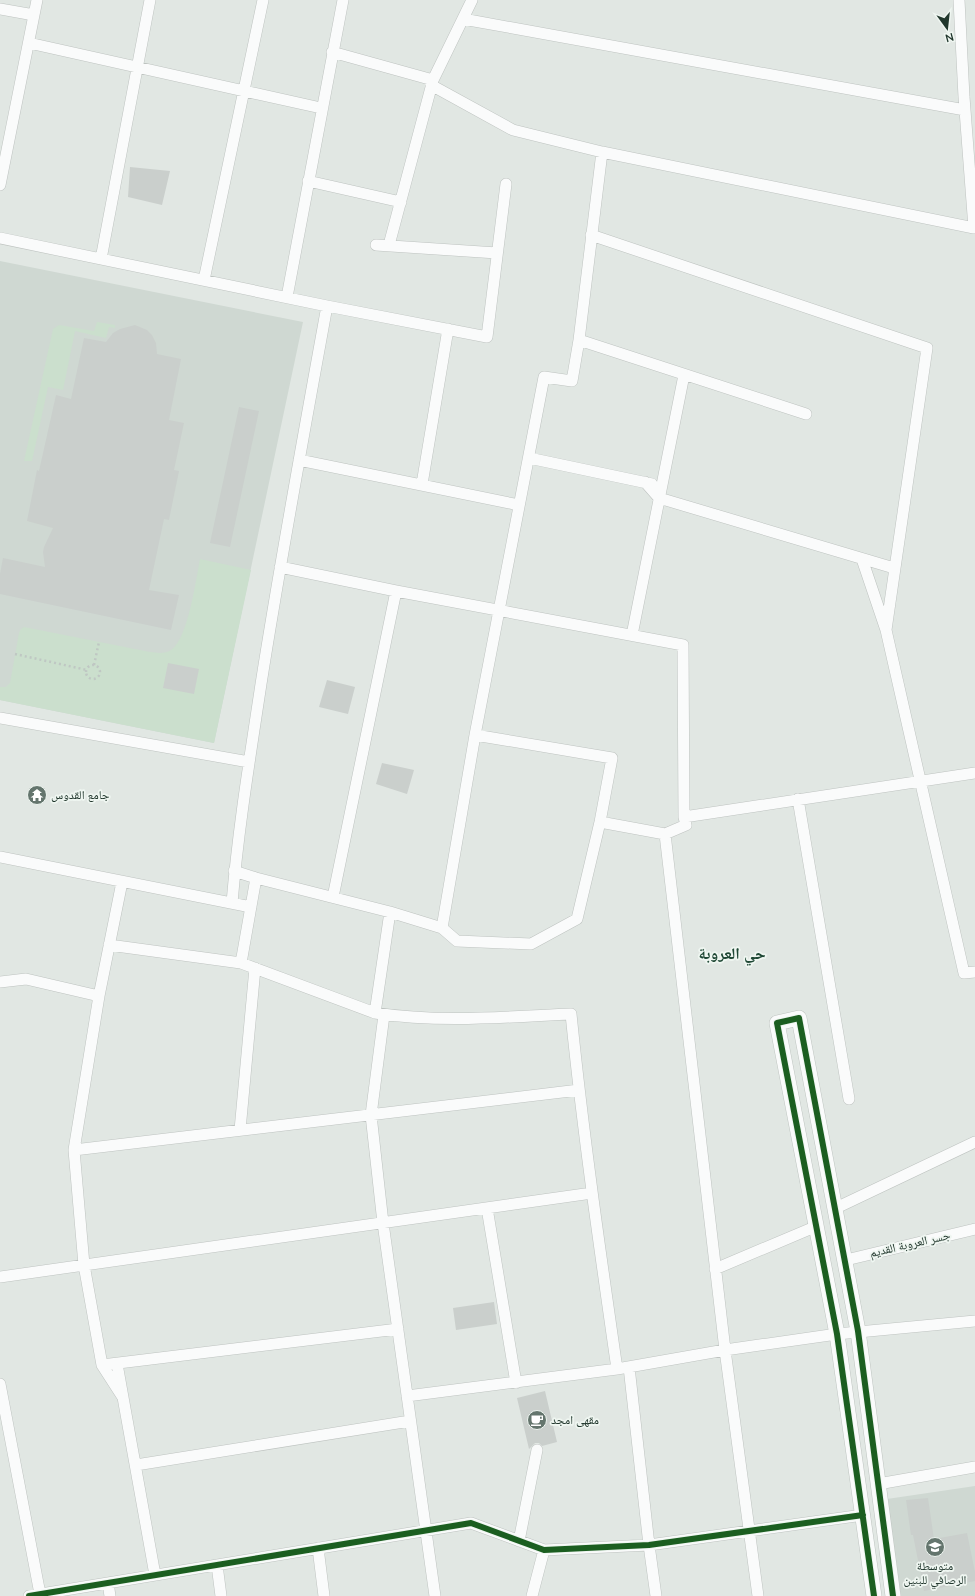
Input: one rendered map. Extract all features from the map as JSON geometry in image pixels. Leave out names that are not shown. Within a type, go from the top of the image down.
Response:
[{"type":"street","points":[[0,185],[37,0]]},
{"type":"street","points":[[101,259],[150,0]]},
{"type":"street","points":[[204,280],[263,0]]},
{"type":"street","points":[[287,297],[342,0]]},
{"type":"street","points":[[389,245],[432,82],[472,0]]},
{"type":"street","points":[[332,52],[432,82],[514,130],[602,152],[974,228],[974,209],[965,110],[959,0]]},
{"type":"street","points":[[0,9],[34,15]]},
{"type":"street","points":[[463,19],[965,110]]},
{"type":"street","points":[[29,43],[321,108]]},
{"type":"street","points":[[442,928],[475,735],[544,377],[572,381],[579,340],[602,152]]},
{"type":"street","points":[[308,181],[401,202]]},
{"type":"street","points":[[0,238],[327,306],[487,337],[506,184]]},
{"type":"street","points":[[591,235],[927,348],[886,630]]},
{"type":"street","points":[[376,245],[497,253]]},
{"type":"street","points":[[232,903],[234,871],[249,762],[280,567],[327,306]]},
{"type":"street","points":[[422,484],[448,329]]},
{"type":"street","points":[[579,340],[806,414]]},
{"type":"street","points":[[632,635],[684,375]]},
{"type":"street","points":[[529,458],[662,486]]},
{"type":"street","points":[[299,460],[519,505]]},
{"type":"street","points":[[645,482],[659,498],[894,568]]},
{"type":"street","points":[[862,559],[886,630],[964,973],[975,972]]},
{"type":"street","points":[[280,567],[396,592],[683,645],[684,817],[686,825],[665,834],[600,822]]},
{"type":"street","points":[[333,897],[396,592]]},
{"type":"street","points":[[0,718],[249,762]]},
{"type":"street","points":[[234,871],[390,912],[442,928],[456,941],[531,944],[577,919],[600,822],[612,758],[475,735]]},
{"type":"street","points":[[684,817],[975,773]]},
{"type":"street","points":[[798,799],[849,1098]]},
{"type":"street","points":[[665,834],[715,1269],[758,1596]]},
{"type":"street","points":[[0,857],[251,907]]},
{"type":"street","points":[[241,963],[256,878]]},
{"type":"street","points":[[122,882],[99,996],[74,1150],[84,1265],[102,1366],[122,1396]]},
{"type":"street","points":[[390,912],[379,1014],[372,1115],[383,1223],[435,1596]]},
{"type":"street","points":[[109,945],[241,963],[379,1014],[440,1018],[571,1014],[592,1193],[617,1369]]},
{"type":"street","points":[[240,1130],[255,968]]},
{"type":"street","points":[[0,982],[26,979],[99,996]]},
{"type":"street","points":[[874,1596],[864,1515],[837,1334],[777,1023],[799,1018],[846,1260],[858,1331],[893,1596]]},
{"type":"street","points":[[74,1150],[579,1090]]},
{"type":"street","points":[[836,1208],[975,1142]]},
{"type":"street","points":[[0,1277],[592,1193]]},
{"type":"street","points":[[487,1208],[516,1383]]},
{"type":"street","points":[[715,1269],[817,1226]]},
{"type":"street","name":"جسر العروبة القديم","points":[[846,1260],[975,1229]]},
{"type":"street","points":[[407,1396],[617,1369],[725,1350],[858,1331],[975,1321]]},
{"type":"street","points":[[102,1366],[398,1329]]},
{"type":"street","points":[[117,1364],[155,1575]]},
{"type":"street","points":[[629,1367],[656,1596]]},
{"type":"street","points":[[0,1384],[35,1595],[471,1523],[544,1550],[649,1545],[864,1515]]},
{"type":"street","points":[[136,1465],[410,1421]]},
{"type":"street","points":[[518,1541],[537,1450]]},
{"type":"street","points":[[878,1484],[975,1467]]},
{"type":"street","points":[[318,1548],[324,1596]]},
{"type":"street","points":[[532,1596],[544,1550]]},
{"type":"street","points":[[217,1565],[221,1596]]},
{"type":"street","points":[[108,1583],[110,1596]]},
{"type":"path","points":[[94,665],[99,642]]},
{"type":"path","points":[[15,654],[87,670]]},
{"type":"path","points":[[94,665],[101,671],[100,676],[97,679],[90,678],[86,675],[90,666],[94,665]]},
{"type":"shaded area","points":[[0,261],[303,322],[214,743],[0,700]]},
{"type":"shaded area","name":"متوسطة الرصافي للبنين","points":[[975,1486],[975,1596],[901,1596],[887,1499]]},
{"type":"green space","points":[[97,322],[115,325],[115,328],[109,327],[106,338],[75,331],[63,390],[48,387],[32,461],[24,461],[53,329],[59,325],[94,331]]},
{"type":"green space","points":[[200,559],[251,570],[214,743],[0,700],[0,687],[6,687],[10,683],[19,633],[24,627],[150,652],[164,653],[171,650],[177,644],[187,622]]},
{"type":"building","points":[[130,167],[170,171],[162,205],[128,197]]},
{"type":"building","points":[[135,325],[147,330],[152,335],[156,343],[157,354],[181,359],[169,420],[184,423],[174,470],[179,471],[169,520],[164,519],[149,590],[179,595],[171,630],[0,594],[0,574],[3,558],[45,567],[43,552],[44,547],[53,528],[27,521],[37,470],[39,471],[56,395],[71,399],[84,338],[106,342],[113,333],[120,329]]},
{"type":"building","points":[[239,407],[259,411],[230,547],[210,543]]},
{"type":"building","points":[[168,663],[199,669],[194,694],[163,688]]},
{"type":"building","points":[[327,680],[355,687],[348,714],[319,707]]},
{"type":"building","points":[[382,763],[414,770],[407,794],[376,784]]},
{"type":"building","points":[[494,1302],[497,1324],[456,1330],[453,1308]]},
{"type":"building","name":"مقهى امجد","points":[[545,1391],[557,1442],[542,1446],[539,1443],[535,1443],[529,1449],[517,1398]]},
{"type":"building","points":[[928,1498],[934,1539],[967,1533],[975,1572],[975,1581],[924,1591],[913,1535],[911,1535],[906,1500]]},
{"type":"cycle path","points":[[874,1596],[837,1334],[777,1023],[799,1018],[858,1331],[893,1596]]},
{"type":"cycle path","points":[[29,1596],[471,1523],[544,1550],[649,1545],[863,1515]]},
{"type":"place","name":"جامع القدوس","points":[[37,795]]},
{"type":"place","name":"مقهى امجد","points":[[537,1420]]},
{"type":"place","name":"متوسطة الرصافي للبنين","points":[[935,1547]]},
{"type":"district","name":"حي العروبة","points":[[732,953]]}]
